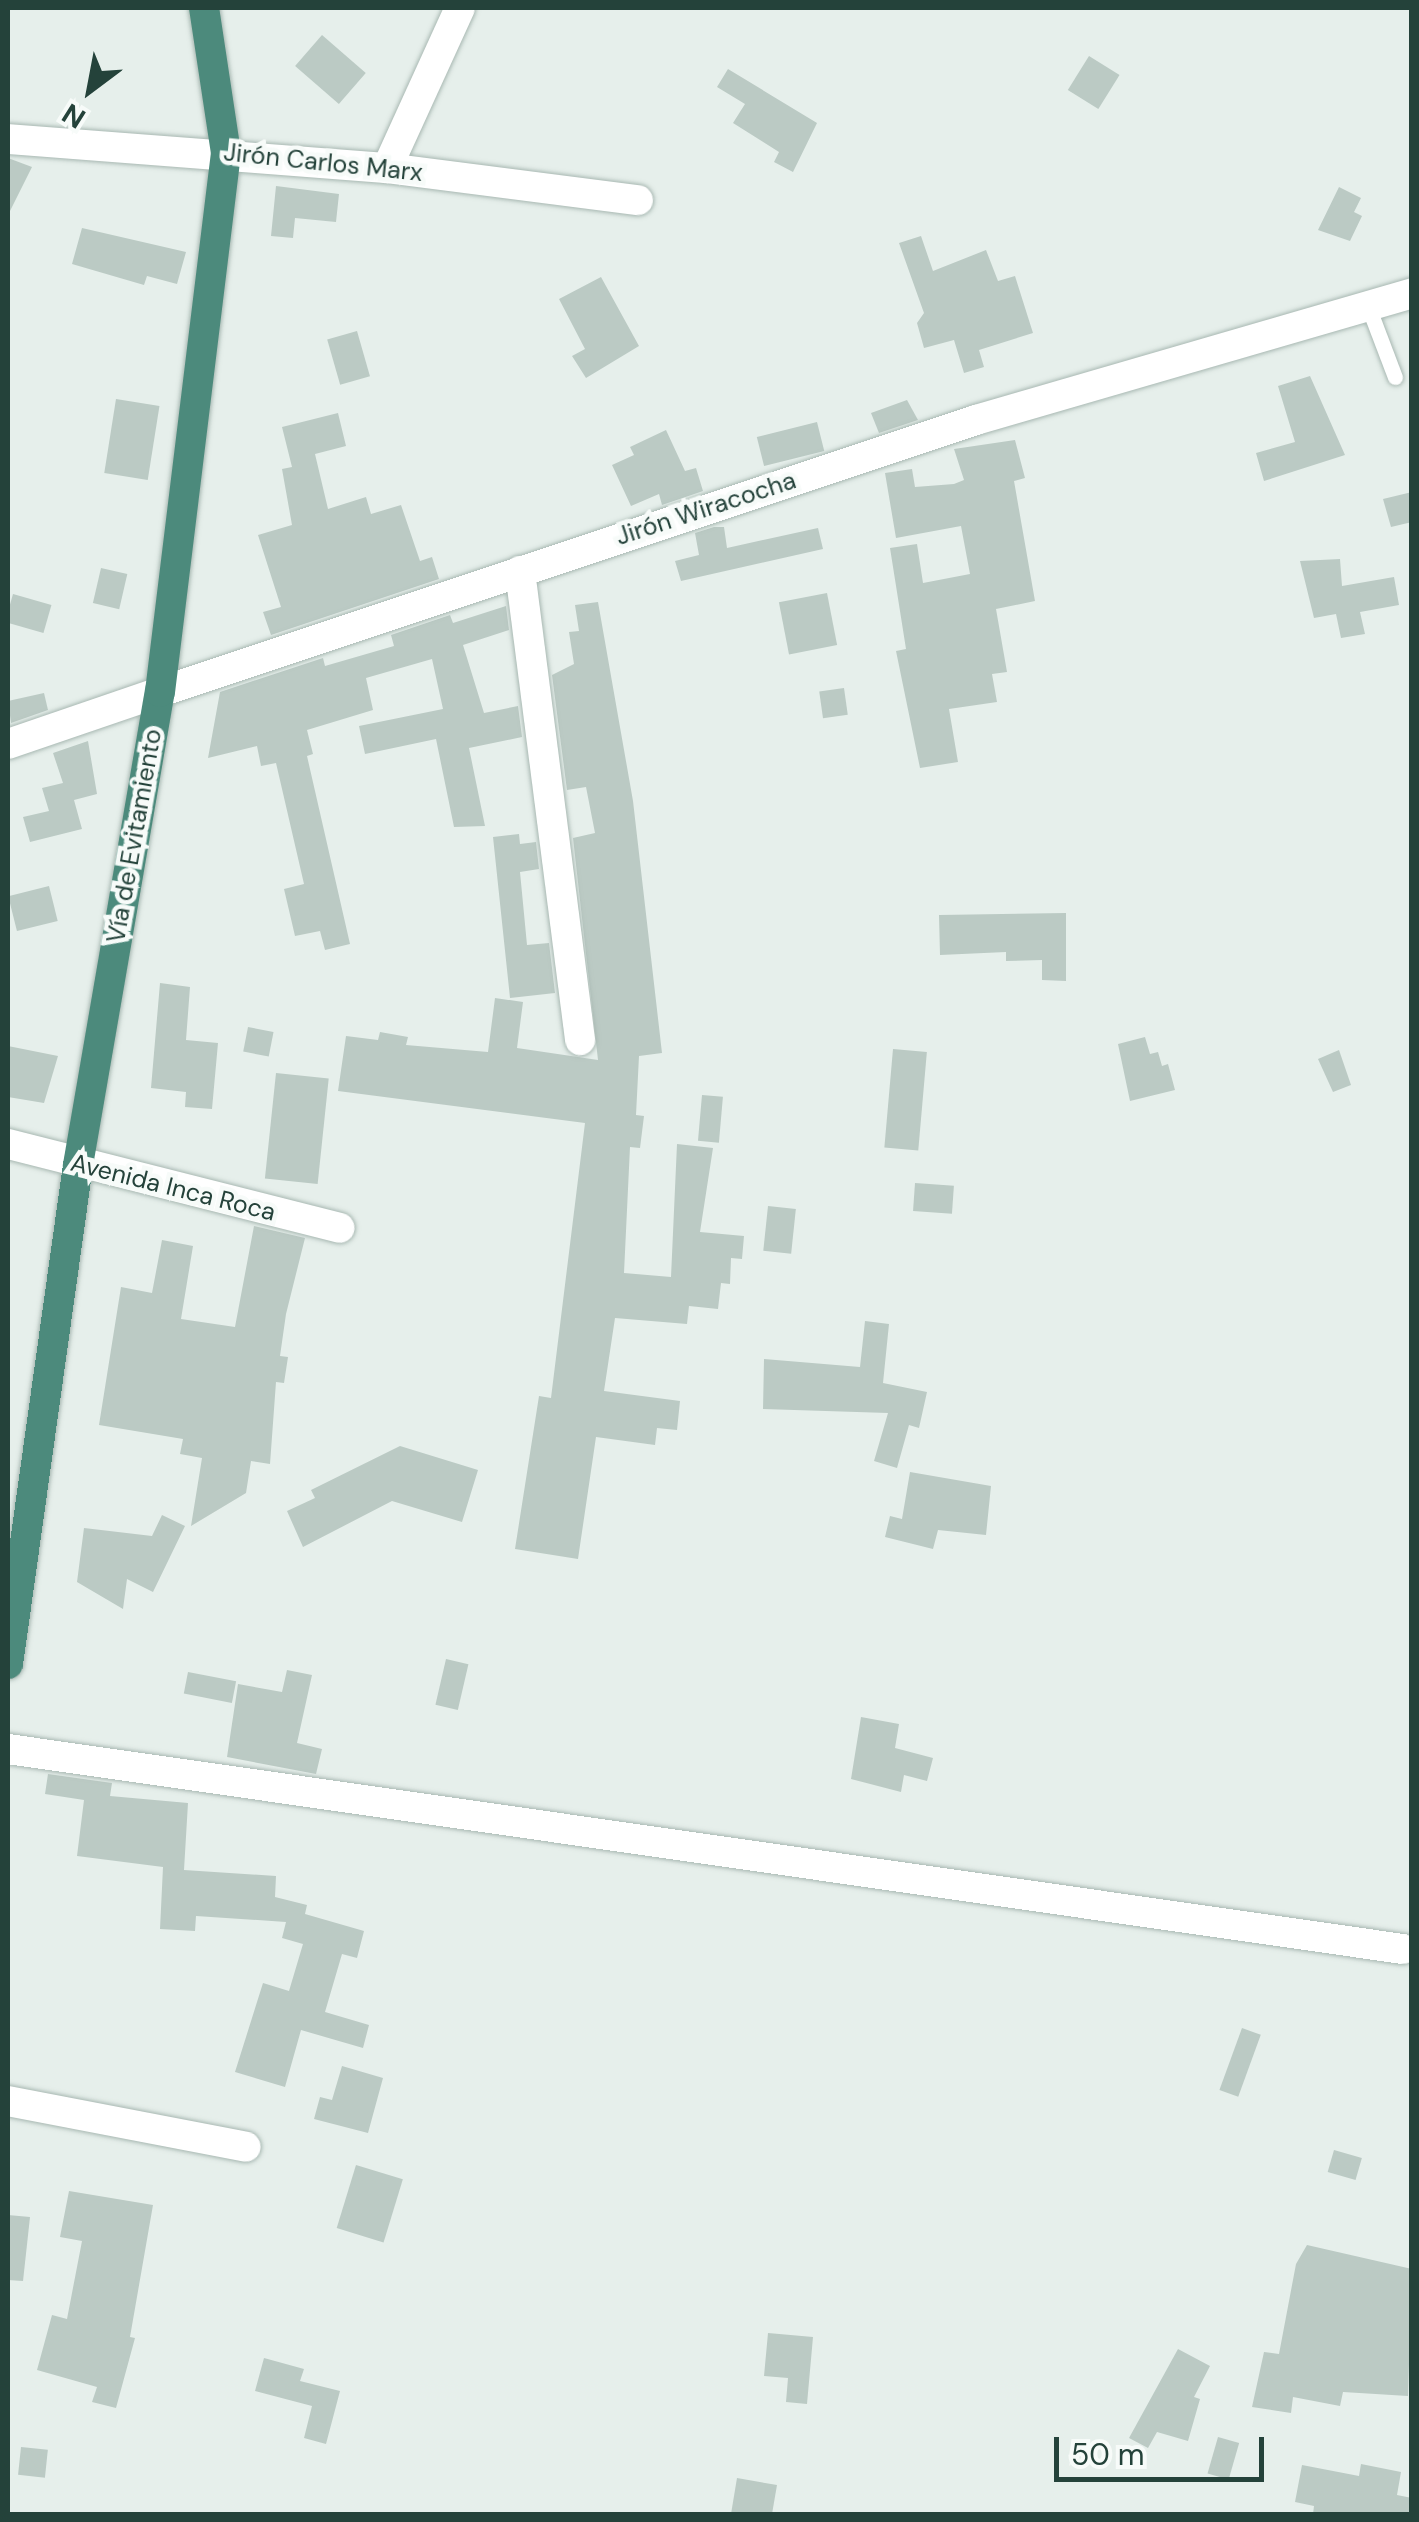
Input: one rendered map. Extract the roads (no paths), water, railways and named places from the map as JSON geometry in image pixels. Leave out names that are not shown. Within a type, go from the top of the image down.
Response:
[{"type":"highway","name":"Vía de Evitamiento","points":[[8,1664],[78,1166],[160,692],[226,154],[204,8]]},
{"type":"street","points":[[387,168],[460,8]]},
{"type":"street","name":"Jirón Carlos Marx","points":[[8,139],[387,168],[638,200]]},
{"type":"street","name":"Jirón Wiracocha","points":[[8,744],[976,420],[1412,294]]},
{"type":"street","points":[[520,571],[580,1040]]},
{"type":"street","name":"Avenida Inca Roca","points":[[8,1144],[78,1166],[340,1228]]},
{"type":"street","points":[[8,1749],[1402,1949]]},
{"type":"street","points":[[8,2100],[246,2148]]},
{"type":"lane","points":[[1368,306],[1394,377]]}]
